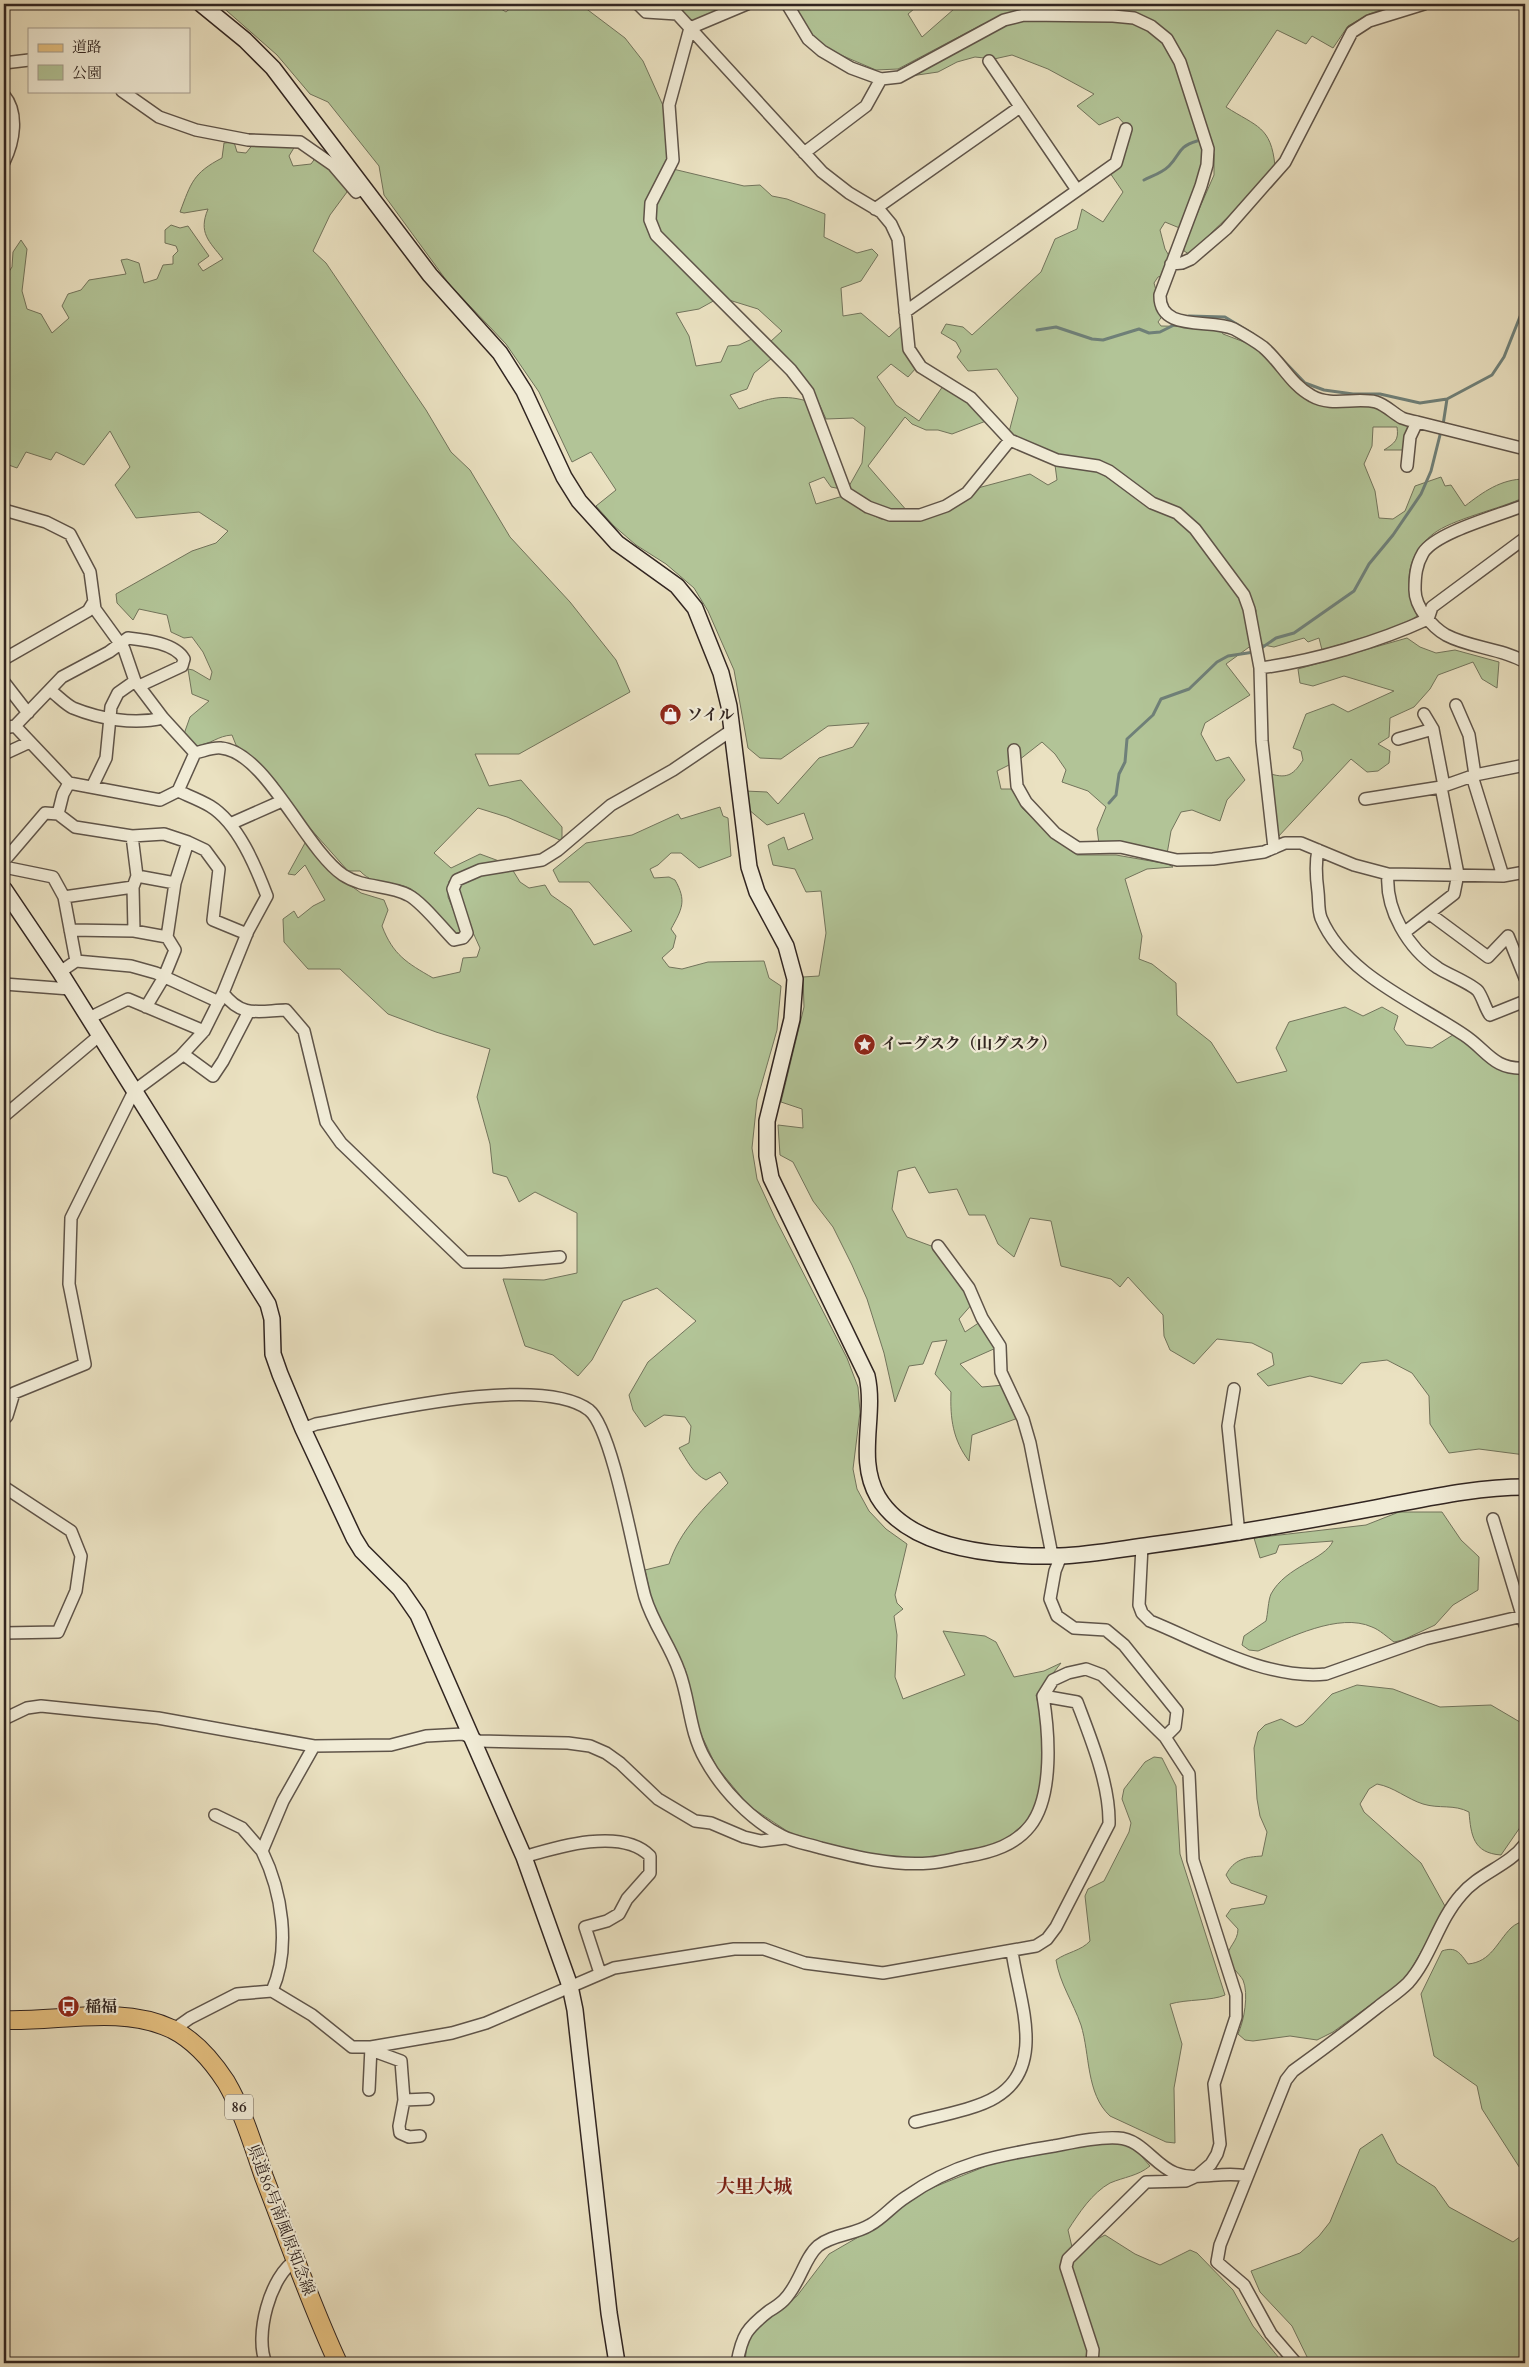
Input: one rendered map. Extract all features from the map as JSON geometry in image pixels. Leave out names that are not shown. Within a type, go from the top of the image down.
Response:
[{"type":"main road","name":"県道86号南風原知念線","points":[[4,2020],[32,2021],[100,2016],[134,2019],[173,2030],[201,2051],[214,2065],[233,2096],[338,2363]]},
{"type":"street","points":[[201,4],[245,40],[273,68],[430,275],[500,354],[524,391],[564,477],[579,501],[617,543],[678,586],[695,608],[721,672],[729,706],[749,868],[757,892],[786,946],[795,979],[790,1026],[767,1121],[767,1156],[771,1178],[780,1201],[867,1376],[870,1392],[866,1452],[868,1473],[878,1496],[895,1519],[931,1539],[951,1546],[1002,1554],[1056,1556],[1239,1534],[1426,1499],[1506,1487],[1525,1487]]},
{"type":"street","points":[[638,4],[646,12],[677,14]]},
{"type":"street","points":[[668,4],[822,172],[881,212],[891,224],[898,239],[909,349],[921,367],[971,398],[1010,440],[1058,460],[1098,466],[1109,471],[1152,503],[1177,513],[1195,529],[1244,595],[1250,609],[1259,663],[1262,741],[1274,848]]},
{"type":"street","points":[[690,28],[747,4]]},
{"type":"street","points":[[787,4],[808,39],[822,51],[851,68],[881,79],[900,77],[1004,20],[1024,15],[1113,16],[1134,18],[1152,26],[1167,39],[1180,62],[1208,149],[1208,165],[1202,186],[1162,286],[1159,303],[1164,312],[1172,319],[1187,322],[1215,323],[1239,332],[1263,347],[1297,385],[1313,397],[1326,400],[1376,402],[1402,418],[1525,449]]},
{"type":"street","points":[[1171,264],[1182,263],[1191,259],[1226,229],[1285,162],[1352,32],[1369,20],[1424,4]]},
{"type":"street","points":[[690,28],[670,105],[673,160],[651,203],[650,220],[656,235],[791,370],[808,392],[846,493],[868,507],[890,515],[920,516],[946,506],[967,493],[1010,440]]},
{"type":"street","points":[[4,64],[28,60]]},
{"type":"street","points":[[989,61],[1077,190]]},
{"type":"street","points":[[804,153],[866,106],[881,79]]},
{"type":"street","points":[[123,92],[159,117],[196,130],[248,140],[300,142],[333,165],[356,192],[364,188]]},
{"type":"street","points":[[4,94],[14,124],[11,148],[4,162]]},
{"type":"street","points":[[875,209],[1020,107]]},
{"type":"street","points":[[906,312],[1116,163],[1126,129]]},
{"type":"street","points":[[1406,466],[1410,437],[1417,422]]},
{"type":"street","points":[[1525,505],[1443,536],[1424,552],[1415,572],[1415,595],[1428,619],[1436,628],[1449,636],[1514,656],[1525,662]]},
{"type":"street","points":[[4,510],[46,522],[70,534],[90,572],[95,609],[124,649],[137,683],[163,718],[195,753]]},
{"type":"street","points":[[1259,663],[1293,664],[1403,631],[1428,619],[1432,607],[1525,538]]},
{"type":"street","points":[[4,659],[88,611],[94,601]]},
{"type":"street","points":[[92,787],[106,758],[111,707],[118,693],[137,683],[182,666],[184,659],[181,654],[170,647],[140,639],[128,638],[62,678],[28,713],[10,727],[30,742],[69,783],[160,800],[178,791],[195,753]]},
{"type":"street","points":[[4,682],[28,713]]},
{"type":"street","points":[[51,691],[72,707],[110,719],[147,722],[163,718]]},
{"type":"street","points":[[1456,706],[1469,735],[1473,776],[1503,876]]},
{"type":"street","points":[[1405,932],[1454,894],[1458,874],[1433,729],[1424,714]]},
{"type":"street","points":[[1398,739],[1433,729]]},
{"type":"street","points":[[195,753],[213,748],[232,751],[261,772],[308,837],[342,874],[370,887],[409,895],[454,940],[462,938],[467,933],[453,889],[457,880],[480,870],[542,860],[558,850],[611,805],[673,770],[732,730]]},
{"type":"street","points":[[4,754],[30,742]]},
{"type":"street","points":[[1014,750],[1017,786],[1026,802],[1055,833],[1078,848],[1120,847],[1177,860],[1213,859],[1256,853],[1286,843],[1302,843],[1354,865],[1388,874],[1503,876],[1525,872]]},
{"type":"street","points":[[1365,799],[1442,786],[1473,776],[1525,765]]},
{"type":"street","points":[[58,814],[63,794],[69,783]]},
{"type":"street","points":[[4,1419],[7,1416],[14,1393],[85,1364],[69,1284],[71,1218],[134,1091],[183,1054],[204,1031],[221,998],[247,934],[267,896],[258,871],[230,824],[211,806],[178,791]]},
{"type":"street","points":[[230,824],[282,801]]},
{"type":"street","points":[[4,861],[45,813],[58,814],[75,827],[132,836],[164,834],[205,850],[219,869],[213,920],[247,934]]},
{"type":"street","points":[[132,836],[135,881],[134,932]]},
{"type":"street","points":[[146,1007],[164,977],[175,950],[167,937],[175,883],[188,842]]},
{"type":"street","points":[[1318,850],[1315,863],[1321,917],[1333,939],[1346,954],[1386,988],[1466,1036],[1497,1064],[1525,1068]]},
{"type":"street","points":[[4,867],[53,877],[64,897],[76,961]]},
{"type":"street","points":[[1388,874],[1386,889],[1390,906],[1418,952],[1436,966],[1477,991],[1490,1015],[1525,1001]]},
{"type":"street","points":[[64,897],[135,881],[175,883]]},
{"type":"street","points":[[4,889],[60,972],[268,1304],[272,1319],[274,1354],[303,1429],[362,1551],[400,1589],[418,1615],[524,1857],[570,1986],[580,2048],[609,2313],[617,2363]]},
{"type":"street","points":[[1430,914],[1488,957],[1508,936],[1525,978]]},
{"type":"street","points":[[70,930],[134,932],[167,937]]},
{"type":"street","points":[[60,972],[76,961],[132,966],[221,998],[233,1006],[249,1011],[286,1010],[304,1031],[326,1122],[336,1136],[465,1262],[501,1262],[560,1257]]},
{"type":"street","points":[[4,984],[70,989]]},
{"type":"street","points":[[89,1018],[128,999],[204,1031]]},
{"type":"street","points":[[183,1054],[213,1076],[223,1062],[249,1011]]},
{"type":"street","points":[[4,1116],[100,1035]]},
{"type":"street","points":[[938,1246],[969,1288],[982,1318],[1000,1346],[1001,1372],[1023,1419],[1056,1556],[1050,1599],[1057,1616],[1074,1628],[1106,1630],[1124,1645],[1177,1711],[1175,1727],[1164,1737]]},
{"type":"street","points":[[1234,1389],[1228,1426],[1239,1534]]},
{"type":"street","points":[[303,1429],[316,1424],[448,1399],[551,1396],[580,1404],[588,1409],[602,1427],[619,1484],[651,1617],[678,1667],[690,1724],[698,1746],[707,1763],[745,1810],[785,1838],[856,1857],[899,1863],[930,1863],[991,1852],[1014,1842],[1031,1825],[1042,1799],[1047,1776],[1047,1720],[1043,1696],[1053,1680],[1068,1672],[1086,1670],[1102,1675],[1164,1737],[1189,1774],[1193,1860],[1236,1995],[1236,2017],[1214,2084],[1220,2144],[1217,2154],[1210,2164],[1197,2176],[1176,2182],[1146,2182],[1068,2259],[1066,2267],[1093,2350],[1092,2363]]},
{"type":"street","points":[[4,1486],[71,1531],[81,1556],[76,1592],[58,1632],[4,1633]]},
{"type":"street","points":[[1142,1546],[1139,1606],[1142,1613],[1150,1621],[1252,1663],[1281,1671],[1316,1676],[1425,1639],[1524,1621],[1493,1519]]},
{"type":"street","points":[[371,2049],[452,2033],[486,2023],[600,1973],[633,1964],[734,1949],[764,1950],[805,1963],[883,1973],[1036,1946],[1047,1939],[1080,1882],[1109,1824],[1110,1807],[1091,1739],[1077,1702],[1043,1696]]},
{"type":"street","points":[[4,1719],[27,1708],[62,1707],[158,1718],[314,1746],[391,1745],[426,1736],[454,1734],[463,1734],[479,1741],[568,1742],[590,1746],[613,1758],[658,1799],[695,1821],[711,1823],[744,1837],[762,1841],[785,1838]]},
{"type":"street","points":[[262,1851],[283,1801],[314,1746]]},
{"type":"street","points":[[215,1815],[242,1828],[262,1851],[277,1890],[280,1912],[281,1964],[272,1990]]},
{"type":"street","points":[[524,1857],[570,1844],[594,1842],[637,1846],[650,1856],[650,1873],[627,1899],[619,1914],[607,1921],[585,1928],[600,1973]]},
{"type":"street","points":[[1296,2363],[1271,2334],[1244,2285],[1217,2262],[1220,2245],[1246,2176],[1286,2080],[1293,2071],[1351,2029],[1407,1983],[1424,1960],[1460,1895],[1483,1875],[1517,1855],[1525,1844]]},
{"type":"street","points":[[915,2122],[995,2098],[1014,2080],[1022,2067],[1028,2042],[1012,1951]]},
{"type":"street","points":[[173,2030],[190,2018],[237,1994],[272,1990],[312,2015],[352,2047],[371,2049],[401,2061],[404,2100],[399,2126],[400,2133],[409,2137],[420,2136]]},
{"type":"street","points":[[369,2090],[371,2049]]},
{"type":"street","points":[[404,2100],[428,2099]]},
{"type":"street","points":[[737,2363],[744,2335],[752,2324],[784,2301],[799,2281],[810,2254],[819,2245],[830,2239],[850,2234],[870,2225],[906,2196],[953,2170],[993,2156],[1102,2138],[1121,2138],[1141,2148],[1175,2173],[1197,2176],[1238,2174],[1246,2176]]},
{"type":"street","points":[[266,2363],[261,2348],[267,2305],[286,2268],[296,2260]]},
{"type":"green space","points":[[219,4],[493,4],[506,12],[515,4],[580,4],[625,38],[643,61],[665,110],[669,158],[647,200],[644,219],[656,239],[717,299],[699,309],[676,313],[689,336],[696,366],[721,362],[728,346],[739,345],[752,339],[772,358],[754,373],[747,389],[730,395],[739,409],[765,400],[780,398],[807,401],[841,489],[831,487],[824,477],[809,483],[816,504],[843,496],[858,508],[881,519],[902,520],[974,489],[1030,474],[1048,485],[1057,480],[1055,465],[1096,470],[1151,507],[1175,517],[1192,533],[1240,597],[1252,645],[1226,664],[1250,695],[1205,723],[1201,734],[1216,761],[1229,757],[1245,780],[1227,800],[1220,821],[1192,810],[1181,812],[1171,831],[1167,854],[1099,844],[1097,829],[1106,807],[1088,791],[1062,782],[1066,770],[1055,754],[1042,742],[1019,760],[997,771],[1001,789],[1014,789],[1022,808],[1051,836],[1077,855],[1116,855],[1168,864],[1173,867],[1147,869],[1125,879],[1142,936],[1139,959],[1152,964],[1176,983],[1177,1015],[1211,1042],[1237,1083],[1287,1071],[1276,1048],[1289,1022],[1345,1007],[1363,1016],[1382,1007],[1398,1016],[1394,1029],[1406,1045],[1432,1048],[1456,1033],[1525,1072],[1525,1455],[1479,1449],[1449,1453],[1430,1424],[1429,1396],[1412,1373],[1387,1360],[1361,1363],[1342,1384],[1310,1376],[1268,1386],[1257,1374],[1274,1365],[1272,1353],[1252,1343],[1217,1339],[1194,1364],[1170,1350],[1164,1336],[1163,1315],[1128,1277],[1120,1287],[1111,1279],[1061,1266],[1051,1221],[1030,1218],[1014,1257],[998,1244],[985,1215],[969,1215],[957,1189],[929,1193],[915,1167],[898,1171],[892,1209],[907,1237],[934,1247],[973,1303],[959,1319],[965,1332],[980,1322],[996,1348],[960,1364],[982,1387],[1004,1385],[1018,1418],[972,1435],[969,1461],[956,1437],[951,1411],[951,1392],[935,1374],[947,1340],[932,1342],[923,1364],[909,1366],[895,1402],[884,1353],[867,1299],[852,1265],[833,1227],[813,1201],[793,1162],[780,1155],[778,1125],[803,1128],[802,1109],[781,1102],[804,1007],[803,977],[819,976],[826,933],[821,891],[806,892],[795,869],[773,865],[768,845],[784,837],[788,850],[813,839],[804,813],[767,825],[748,809],[745,791],[767,792],[778,804],[819,758],[853,747],[869,723],[828,726],[781,759],[760,758],[748,748],[734,670],[708,611],[694,588],[666,564],[636,545],[614,526],[596,506],[616,490],[591,452],[572,462],[539,392],[506,344],[449,284],[384,195],[379,166],[328,102],[310,94],[277,55]]},
{"type":"green space","points":[[672,4],[722,4],[724,10],[692,24]]},
{"type":"green space","points":[[792,4],[920,4],[908,14],[922,37],[954,9],[948,4],[1398,4],[1369,14],[1348,26],[1333,48],[1312,36],[1306,44],[1277,30],[1226,107],[1254,124],[1266,135],[1273,153],[1275,166],[1249,197],[1189,254],[1184,251],[1183,246],[1214,175],[1214,154],[1184,57],[1174,41],[1155,23],[1035,10],[1011,12],[981,25],[898,69],[876,70],[829,50],[812,35]]},
{"type":"green space","points":[[1022,18],[1131,20],[1166,41],[1178,63],[1205,149],[1205,163],[1182,229],[1165,222],[1160,230],[1165,249],[1171,259],[1164,275],[1158,277],[1154,283],[1163,315],[1158,322],[1161,326],[1219,327],[1223,334],[1260,348],[1309,397],[1376,406],[1414,423],[1404,450],[1384,450],[1395,441],[1397,427],[1373,427],[1372,446],[1364,464],[1375,491],[1379,518],[1393,519],[1405,511],[1415,486],[1441,477],[1445,486],[1451,485],[1465,506],[1486,491],[1500,484],[1525,479],[1525,497],[1441,529],[1424,543],[1412,562],[1410,572],[1410,594],[1417,616],[1402,626],[1322,650],[1319,638],[1308,642],[1304,638],[1274,647],[1258,644],[1255,621],[1256,610],[1199,527],[1186,513],[1157,501],[1142,490],[1020,440],[1009,432],[1018,398],[997,369],[968,371],[957,357],[961,351],[956,342],[941,333],[946,324],[963,327],[972,335],[1041,272],[1055,239],[1077,229],[1082,209],[1103,222],[1123,192],[1110,173],[1129,129],[1118,117],[1099,125],[1077,106],[1094,94],[1048,69],[1012,55],[994,59],[975,57],[957,62],[938,72],[904,77],[1002,24]]},
{"type":"green space","points":[[234,142],[237,152],[246,153],[254,143],[295,146],[289,156],[293,166],[311,164],[316,157],[330,168],[345,186],[347,192],[330,215],[313,251],[326,263],[426,410],[451,452],[470,470],[510,537],[570,602],[616,660],[630,692],[519,754],[475,754],[489,786],[521,780],[562,827],[562,841],[507,817],[478,808],[434,853],[451,868],[480,854],[499,861],[458,873],[449,881],[448,897],[462,931],[455,934],[411,889],[405,886],[373,880],[366,877],[360,871],[348,871],[293,809],[276,781],[257,761],[236,745],[232,735],[196,746],[184,734],[190,717],[209,701],[192,694],[188,669],[210,680],[212,672],[203,652],[192,637],[184,638],[171,632],[167,615],[139,609],[133,620],[117,603],[116,594],[192,551],[216,543],[228,531],[199,512],[136,518],[115,485],[130,467],[110,431],[84,465],[56,452],[51,460],[26,452],[17,468],[6,464],[4,455],[6,411],[4,410],[4,317],[7,313],[4,307],[4,279],[12,267],[13,252],[21,240],[27,249],[22,291],[27,309],[41,314],[52,333],[69,318],[62,306],[68,294],[81,290],[89,280],[126,274],[121,260],[127,259],[139,263],[144,283],[157,279],[163,265],[173,264],[173,256],[178,251],[176,246],[165,243],[165,230],[171,225],[180,228],[188,226],[209,256],[198,264],[203,271],[223,259],[209,242],[205,231],[204,224],[208,209],[180,212],[194,180],[212,163],[222,158],[224,143]]},
{"type":"green space","points":[[673,169],[744,186],[760,185],[772,196],[787,199],[825,214],[824,237],[857,253],[872,249],[878,255],[861,281],[841,288],[843,316],[861,313],[889,337],[902,325],[916,368],[908,377],[891,364],[877,377],[896,405],[919,421],[943,386],[968,400],[986,421],[952,434],[938,430],[926,430],[912,424],[905,417],[868,466],[908,512],[884,508],[868,502],[848,488],[862,463],[865,427],[853,418],[826,419],[812,388],[770,342],[782,331],[758,309],[729,300],[659,233],[654,215],[655,207]]},
{"type":"green space","points":[[1407,638],[1420,647],[1436,653],[1455,650],[1499,662],[1497,688],[1482,679],[1473,662],[1438,675],[1430,689],[1414,707],[1390,718],[1389,737],[1378,744],[1390,751],[1389,763],[1378,771],[1367,772],[1351,759],[1277,838],[1271,774],[1282,776],[1290,774],[1297,769],[1303,760],[1301,751],[1293,748],[1306,714],[1333,704],[1348,712],[1394,691],[1344,676],[1313,686],[1300,683],[1298,669]]},
{"type":"green space","points":[[720,807],[723,816],[728,818],[731,856],[699,868],[681,853],[671,853],[658,865],[650,869],[654,878],[669,877],[675,880],[682,899],[678,916],[671,929],[676,936],[673,948],[662,958],[669,967],[682,969],[708,962],[764,961],[769,978],[781,986],[777,1030],[757,1100],[752,1148],[757,1179],[847,1358],[858,1387],[860,1412],[853,1469],[857,1489],[869,1511],[886,1529],[907,1544],[895,1595],[897,1603],[903,1609],[894,1616],[897,1635],[895,1677],[903,1699],[965,1675],[943,1631],[985,1636],[996,1642],[1014,1677],[1044,1671],[1061,1663],[1036,1695],[1043,1725],[1042,1769],[1039,1797],[1032,1817],[1005,1840],[984,1848],[931,1859],[861,1854],[790,1833],[749,1806],[716,1766],[700,1732],[686,1672],[652,1603],[645,1570],[669,1564],[686,1530],[728,1483],[720,1472],[706,1480],[697,1474],[688,1462],[679,1448],[689,1443],[691,1426],[685,1417],[664,1415],[645,1427],[633,1410],[629,1395],[648,1362],[696,1321],[657,1288],[623,1301],[592,1360],[578,1376],[553,1355],[525,1346],[503,1279],[544,1280],[577,1273],[577,1213],[535,1192],[519,1202],[507,1177],[493,1173],[490,1144],[477,1097],[490,1049],[388,1014],[340,969],[308,969],[284,942],[283,919],[294,911],[298,918],[313,906],[325,900],[305,865],[295,875],[288,874],[305,843],[343,880],[361,893],[384,900],[388,910],[382,926],[391,944],[408,963],[433,978],[460,972],[463,958],[477,957],[480,948],[466,917],[457,889],[462,881],[482,874],[512,869],[520,882],[529,888],[545,885],[551,895],[571,909],[594,945],[632,931],[589,882],[559,882],[553,870],[586,843],[632,835],[678,814],[681,819]]},
{"type":"green space","points":[[1399,1512],[1442,1512],[1461,1540],[1479,1557],[1478,1590],[1453,1605],[1435,1625],[1403,1640],[1394,1642],[1372,1627],[1359,1623],[1345,1623],[1314,1628],[1258,1651],[1249,1650],[1242,1645],[1244,1636],[1266,1621],[1270,1597],[1278,1584],[1295,1570],[1329,1548],[1333,1541],[1279,1545],[1276,1553],[1260,1558],[1254,1538],[1366,1525]]},
{"type":"green space","points":[[1357,1685],[1393,1689],[1440,1707],[1491,1705],[1525,1725],[1525,1809],[1521,1826],[1501,1855],[1492,1854],[1484,1851],[1475,1841],[1469,1812],[1458,1808],[1423,1804],[1377,1784],[1369,1789],[1360,1804],[1364,1812],[1421,1863],[1446,1908],[1405,1980],[1333,2032],[1317,2040],[1290,2036],[1253,2041],[1245,2040],[1238,2034],[1245,2007],[1245,1986],[1228,1957],[1229,1950],[1238,1934],[1238,1929],[1226,1916],[1231,1909],[1264,1904],[1267,1896],[1231,1883],[1226,1875],[1237,1862],[1251,1857],[1262,1856],[1267,1832],[1260,1816],[1257,1799],[1254,1748],[1258,1732],[1265,1725],[1281,1719],[1296,1727],[1303,1724],[1332,1694]]},
{"type":"green space","points":[[1154,1757],[1162,1758],[1176,1786],[1180,1854],[1225,1995],[1170,2004],[1182,2044],[1174,2088],[1175,2143],[1166,2142],[1110,2116],[1102,2107],[1093,2085],[1081,2025],[1060,1977],[1056,1960],[1090,1941],[1085,1896],[1088,1889],[1104,1881],[1129,1832],[1131,1823],[1122,1799],[1124,1789],[1145,1762]]},
{"type":"green space","points":[[1525,1920],[1525,2176],[1482,2109],[1477,2086],[1434,2056],[1421,1994],[1442,1951],[1454,1950],[1468,1964],[1482,1960],[1493,1950],[1506,1933],[1516,1924]]},
{"type":"green space","points":[[1382,2134],[1397,2163],[1435,2187],[1449,2207],[1513,2242],[1525,2233],[1525,2363],[1310,2363],[1292,2326],[1260,2292],[1251,2271],[1300,2253],[1319,2236],[1330,2222],[1360,2149]]},
{"type":"green space","points":[[1119,2141],[1136,2150],[1150,2166],[1136,2174],[1110,2183],[1092,2198],[1081,2210],[1068,2230],[1072,2247],[1082,2247],[1105,2235],[1135,2254],[1160,2265],[1190,2250],[1197,2253],[1233,2290],[1253,2326],[1283,2363],[745,2363],[747,2342],[757,2328],[797,2296],[829,2254],[874,2228],[917,2194],[1016,2154]]},
{"type":"waterway","points":[[1144,180],[1166,168],[1183,148],[1197,141]]},
{"type":"waterway","points":[[1443,425],[1447,399],[1492,375],[1504,357],[1525,304]]},
{"type":"waterway","points":[[1185,319],[1189,316],[1225,317],[1253,334]]},
{"type":"waterway","points":[[1037,330],[1056,327],[1092,339],[1103,340],[1139,329],[1149,333],[1160,332],[1178,323]]},
{"type":"waterway","points":[[1281,358],[1305,383],[1324,390],[1353,394],[1380,394],[1420,403],[1447,399]]},
{"type":"waterway","points":[[1260,649],[1276,638],[1294,633],[1354,591],[1369,564],[1393,535],[1421,494],[1431,471],[1441,431]]},
{"type":"waterway","points":[[1109,803],[1116,795],[1119,774],[1125,762],[1127,739],[1153,715],[1161,699],[1189,689],[1217,662],[1228,656],[1254,652]]},
{"type":"place","name":"ソイル","points":[[671,715]]},
{"type":"place","name":"イーグスク（山グスク）","points":[[865,1044]]},
{"type":"place","name":"稲福","points":[[69,2007]]},
{"type":"district","name":"大里大城","points":[[754,2187]]}]
